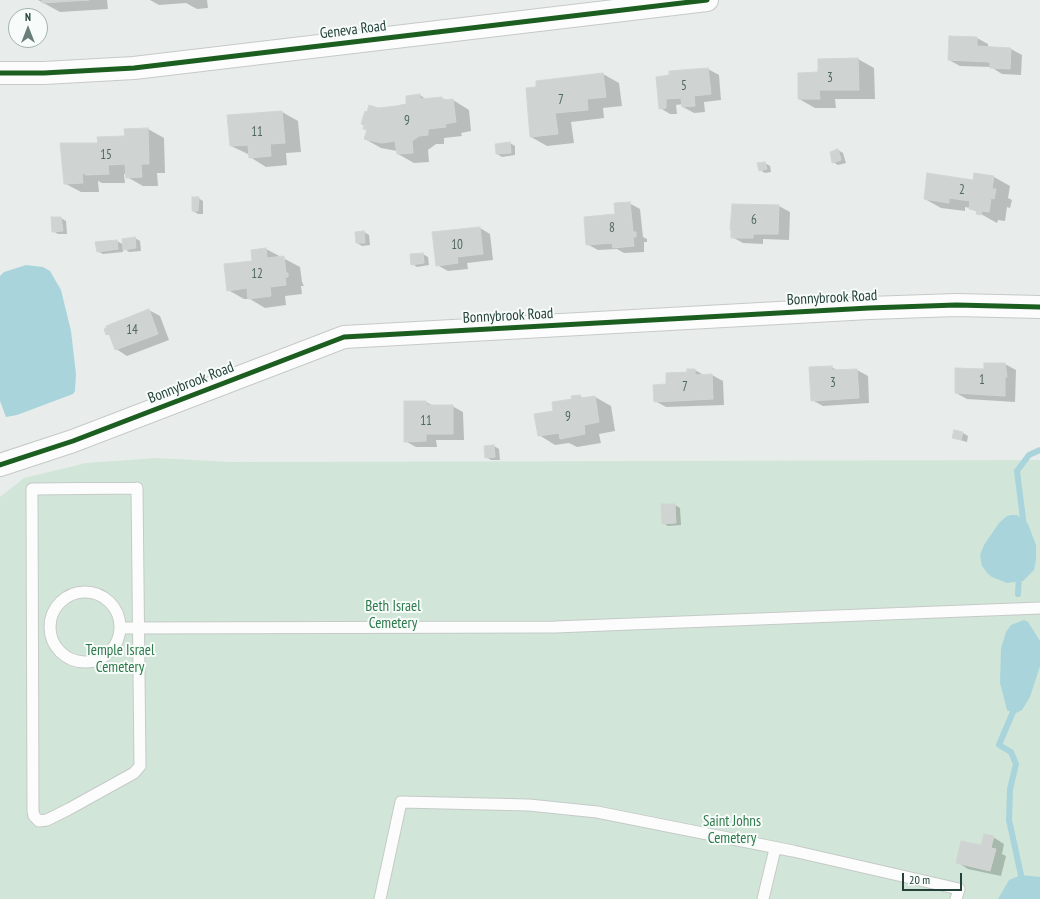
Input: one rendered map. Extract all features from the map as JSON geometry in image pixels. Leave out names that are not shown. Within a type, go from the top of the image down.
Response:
[{"type":"street","name":"Geneva Road","points":[[0,73],[44,73],[134,68],[707,0]]},
{"type":"street","name":"Bonnybrook Road","points":[[0,465],[73,441],[344,337],[869,308],[956,305],[1040,307]]},
{"type":"lane","points":[[137,488],[138,628],[140,766],[134,773],[43,822],[36,819],[33,811],[32,489],[137,488]]},
{"type":"lane","points":[[80,593],[100,595],[108,601],[115,608],[119,618],[120,628],[118,638],[113,648],[106,656],[86,662],[75,661],[62,652],[52,640],[50,629],[51,619],[61,602],[70,596],[80,593]]},
{"type":"lane","points":[[120,628],[555,627],[1040,608]]},
{"type":"lane","points":[[32,629],[50,629]]},
{"type":"lane","points":[[380,899],[401,802],[529,805],[596,812],[794,852],[959,889],[956,899]]},
{"type":"lane","points":[[763,899],[776,849]]},
{"type":"green space","points":[[157,458],[230,462],[1040,460],[1040,899],[0,899],[0,497],[24,478],[86,463]]},
{"type":"water","points":[[26,265],[43,267],[50,271],[61,290],[71,331],[76,374],[75,391],[73,394],[17,415],[6,417],[0,401],[0,276],[4,272]]},
{"type":"water","points":[[1017,515],[1028,524],[1036,545],[1036,560],[1034,570],[1023,581],[1007,583],[988,574],[982,566],[980,555],[984,545],[999,523],[1007,516]]},
{"type":"water","points":[[1024,620],[1028,622],[1040,641],[1040,666],[1030,697],[1022,710],[1014,714],[1007,710],[1000,683],[1001,648],[1006,632],[1011,625]]},
{"type":"water","points":[[1021,875],[1040,877],[1040,899],[998,899],[1009,880]]},
{"type":"building","points":[[42,0],[89,0],[42,3]]},
{"type":"building","points":[[949,36],[977,37],[977,46],[1011,48],[1010,69],[990,68],[990,62],[948,60]]},
{"type":"building","points":[[858,58],[859,90],[819,90],[820,99],[798,99],[798,73],[818,72],[818,59]]},
{"type":"building","points":[[708,68],[711,94],[694,96],[695,106],[682,107],[681,98],[666,99],[666,108],[659,109],[656,77],[669,75],[669,71]]},
{"type":"building","points":[[603,73],[606,97],[587,99],[588,110],[555,113],[558,134],[530,137],[526,88],[536,87],[536,81]]},
{"type":"building","points":[[420,94],[420,99],[442,97],[443,100],[453,99],[456,122],[445,124],[446,127],[428,129],[428,135],[419,136],[412,141],[413,153],[397,154],[395,141],[382,143],[364,139],[367,130],[363,129],[364,125],[361,124],[365,111],[367,112],[369,105],[378,108],[406,104],[406,96]]},
{"type":"building","points":[[282,111],[285,143],[270,144],[271,156],[249,158],[248,145],[230,146],[227,115]]},
{"type":"building","points":[[148,128],[149,164],[141,164],[142,177],[126,178],[125,164],[108,165],[109,174],[85,175],[85,173],[82,173],[83,183],[64,184],[60,143],[98,143],[97,137],[125,136],[124,129]]},
{"type":"building","points":[[510,142],[511,153],[496,154],[495,144]]},
{"type":"building","points":[[838,149],[841,160],[832,163],[830,152]]},
{"type":"building","points":[[765,162],[767,169],[759,171],[757,163]]},
{"type":"building","points":[[927,173],[973,180],[974,173],[994,176],[992,189],[996,189],[994,199],[991,198],[989,212],[982,211],[981,215],[976,214],[977,211],[969,209],[970,201],[949,198],[949,203],[924,199]]},
{"type":"building","points":[[192,197],[199,197],[198,211],[192,211]]},
{"type":"building","points":[[630,202],[633,232],[636,232],[636,237],[633,237],[634,246],[613,248],[612,243],[586,245],[584,217],[615,214],[614,203]]},
{"type":"building","points":[[732,204],[779,205],[778,234],[753,234],[753,238],[731,238],[730,230]]},
{"type":"building","points":[[51,217],[61,217],[63,231],[52,232]]},
{"type":"building","points":[[480,227],[483,254],[457,257],[458,263],[436,266],[432,232]]},
{"type":"building","points":[[364,231],[365,243],[356,243],[355,232]]},
{"type":"building","points":[[135,237],[136,248],[123,250],[122,239]]},
{"type":"building","points":[[117,240],[118,249],[97,252],[95,242]]},
{"type":"building","points":[[266,248],[267,258],[284,256],[286,273],[288,273],[288,277],[285,277],[286,285],[270,287],[271,296],[248,299],[247,288],[227,291],[224,264],[252,261],[251,250]]},
{"type":"building","points":[[423,253],[424,263],[411,265],[410,254]]},
{"type":"building","points":[[149,309],[158,334],[115,350],[109,334],[106,335],[104,329],[106,326]]},
{"type":"building","points":[[984,363],[1005,363],[1007,377],[1005,377],[1005,396],[955,393],[955,368],[984,369]]},
{"type":"building","points":[[832,366],[832,370],[857,369],[859,398],[811,401],[809,367]]},
{"type":"building","points":[[687,369],[695,369],[695,375],[712,374],[713,399],[654,402],[653,385],[666,384],[666,373],[687,372]]},
{"type":"building","points":[[580,395],[581,398],[595,396],[599,422],[584,425],[585,434],[560,439],[559,433],[538,436],[534,414],[553,411],[552,402],[572,399],[571,396]]},
{"type":"building","points":[[404,401],[426,401],[427,405],[453,405],[453,434],[426,434],[426,441],[404,442]]},
{"type":"building","points":[[954,430],[963,432],[961,440],[952,438]]},
{"type":"building","points":[[494,445],[495,457],[485,458],[484,446]]},
{"type":"building","points":[[661,504],[675,504],[676,523],[662,524]]},
{"type":"building","points":[[984,834],[994,836],[991,848],[996,849],[990,871],[956,863],[961,841],[981,845]]},
{"type":"waterway","points":[[1024,527],[1017,471],[1029,455],[1040,450]]},
{"type":"waterway","points":[[1018,594],[1019,574]]},
{"type":"waterway","points":[[1015,707],[999,745],[1011,752],[1016,764],[1010,789],[1009,820],[1021,875],[1022,899]]},
{"type":"cycle path","points":[[0,73],[44,73],[134,68],[707,0]]},
{"type":"cycle path","points":[[0,465],[73,441],[344,337],[869,308],[956,305],[1040,307]]},
{"type":"park label","name":"Beth Israel Cemetery","points":[[393,616]]},
{"type":"park label","name":"Temple Israel Cemetery","points":[[120,660]]},
{"type":"park label","name":"Saint Johns Cemetery","points":[[732,830]]}]
